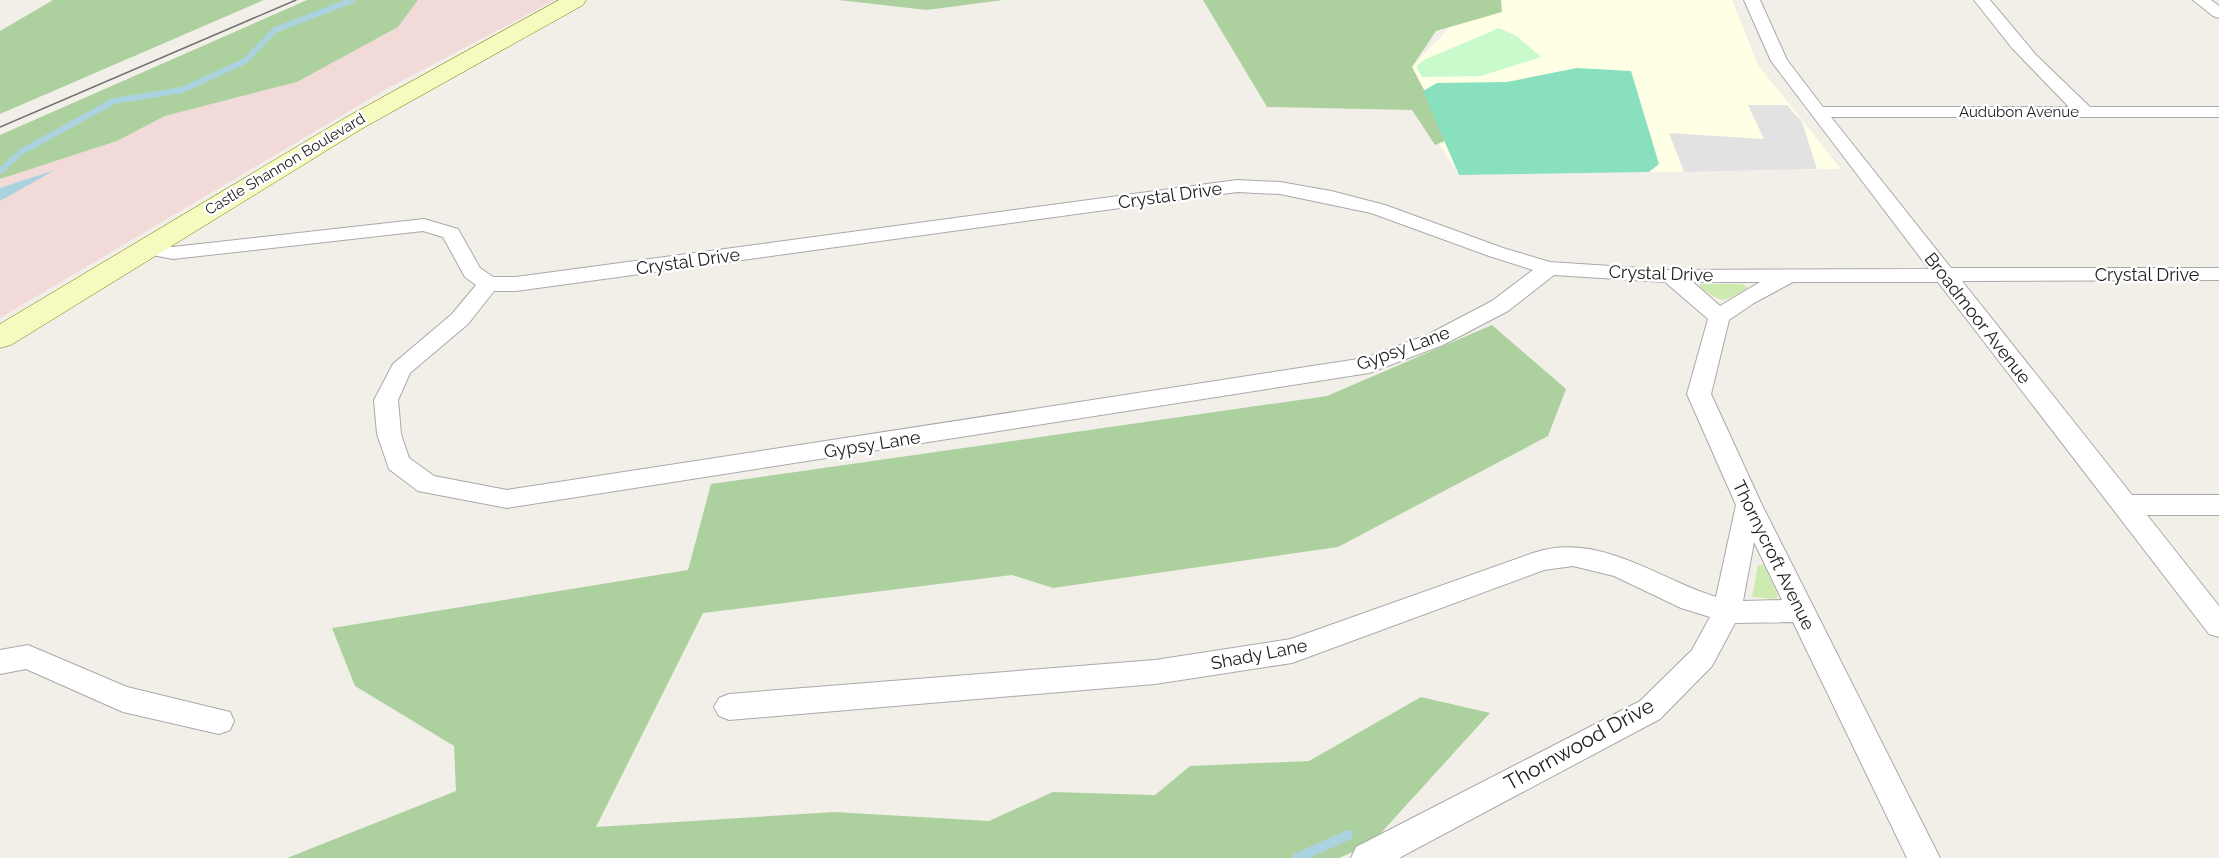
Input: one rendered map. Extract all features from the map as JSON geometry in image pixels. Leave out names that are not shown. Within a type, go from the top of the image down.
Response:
[{"type":"street","name":"Castle Shannon Boulevard","points":[[0,338],[144,248],[398,97],[575,0]]},
{"type":"street","name":"Broadmoor Avenue","points":[[1752,0],[1779,61],[2219,626]]},
{"type":"street","points":[[1982,0],[2011,40],[2041,72],[2085,112]]},
{"type":"street","points":[[2201,0],[2219,13]]},
{"type":"street","name":"Audubon Avenue","points":[[1818,112],[2219,112]]},
{"type":"street","name":"Crystal Drive","points":[[488,284],[528,282],[1237,186],[1280,188],[1331,196],[1378,209],[1496,252],[1549,268],[1670,276],[1943,273],[2219,274]]},
{"type":"street","points":[[144,248],[173,254],[424,225],[451,233],[472,272],[488,284]]},
{"type":"street","name":"Gypsy Lane","points":[[488,284],[460,319],[401,369],[386,400],[389,434],[398,463],[427,484],[507,499],[1369,365],[1436,340],[1500,306],[1549,268]]},
{"type":"street","points":[[1670,276],[1692,292],[1719,317],[1746,298],[1788,275]]},
{"type":"street","name":"Thornycroft Avenue","points":[[1719,317],[1699,394],[1749,505],[1923,858]]},
{"type":"street","name":"Thornwood Drive","points":[[1366,858],[1650,710],[1702,658],[1728,612],[1749,505]]},
{"type":"street","points":[[2126,505],[2219,505]]},
{"type":"street","name":"Shady Lane","points":[[729,707],[1155,672],[1292,651],[1542,560],[1573,556],[1620,567],[1691,600],[1728,612],[1801,611]]},
{"type":"street","points":[[0,662],[28,657],[123,699],[219,721]]},
{"type":"shaded area","points":[[418,0],[555,0],[388,88],[0,318],[0,179],[117,141],[165,116],[297,82],[398,27]]},
{"type":"shaded area","points":[[1473,0],[1732,0],[1758,65],[1841,169],[1459,175],[1426,123],[1412,67],[1471,5]]},
{"type":"shaded area","points":[[1748,105],[1787,105],[1802,122],[1817,169],[1684,172],[1669,133],[1764,139]]},
{"type":"green space","points":[[53,0],[264,0],[0,114],[0,31]]},
{"type":"green space","points":[[307,0],[418,0],[398,27],[297,82],[165,116],[117,141],[0,179],[0,135]]},
{"type":"green space","points":[[838,0],[1003,0],[927,10]]},
{"type":"green space","points":[[1203,0],[1501,0],[1502,12],[1436,31],[1412,67],[1450,139],[1435,145],[1412,110],[1267,107]]},
{"type":"green space","points":[[1499,28],[1518,37],[1541,57],[1481,76],[1422,77],[1416,66],[1424,60]]},
{"type":"green space","points":[[1577,68],[1631,71],[1659,164],[1649,172],[1459,175],[1423,91],[1437,83],[1507,82]]},
{"type":"green space","points":[[1700,284],[1743,284],[1748,288],[1723,300],[1708,293],[1700,287]]},
{"type":"green space","points":[[1492,325],[1566,389],[1548,436],[1338,547],[1053,588],[1012,575],[703,613],[596,827],[834,812],[989,821],[1053,792],[1155,795],[1190,766],[1309,761],[1421,697],[1490,713],[1371,844],[1339,858],[287,858],[456,791],[454,746],[355,686],[332,628],[688,570],[711,484],[1327,396]]},
{"type":"green space","points":[[1758,565],[1764,565],[1778,596],[1774,599],[1752,597]]},
{"type":"water","points":[[55,170],[0,201],[0,188]]},
{"type":"waterway","points":[[0,171],[21,152],[114,101],[182,90],[245,61],[275,30],[353,0]]},
{"type":"waterway","points":[[1297,858],[1348,835]]},
{"type":"tram line","points":[[0,127],[296,0]]}]
